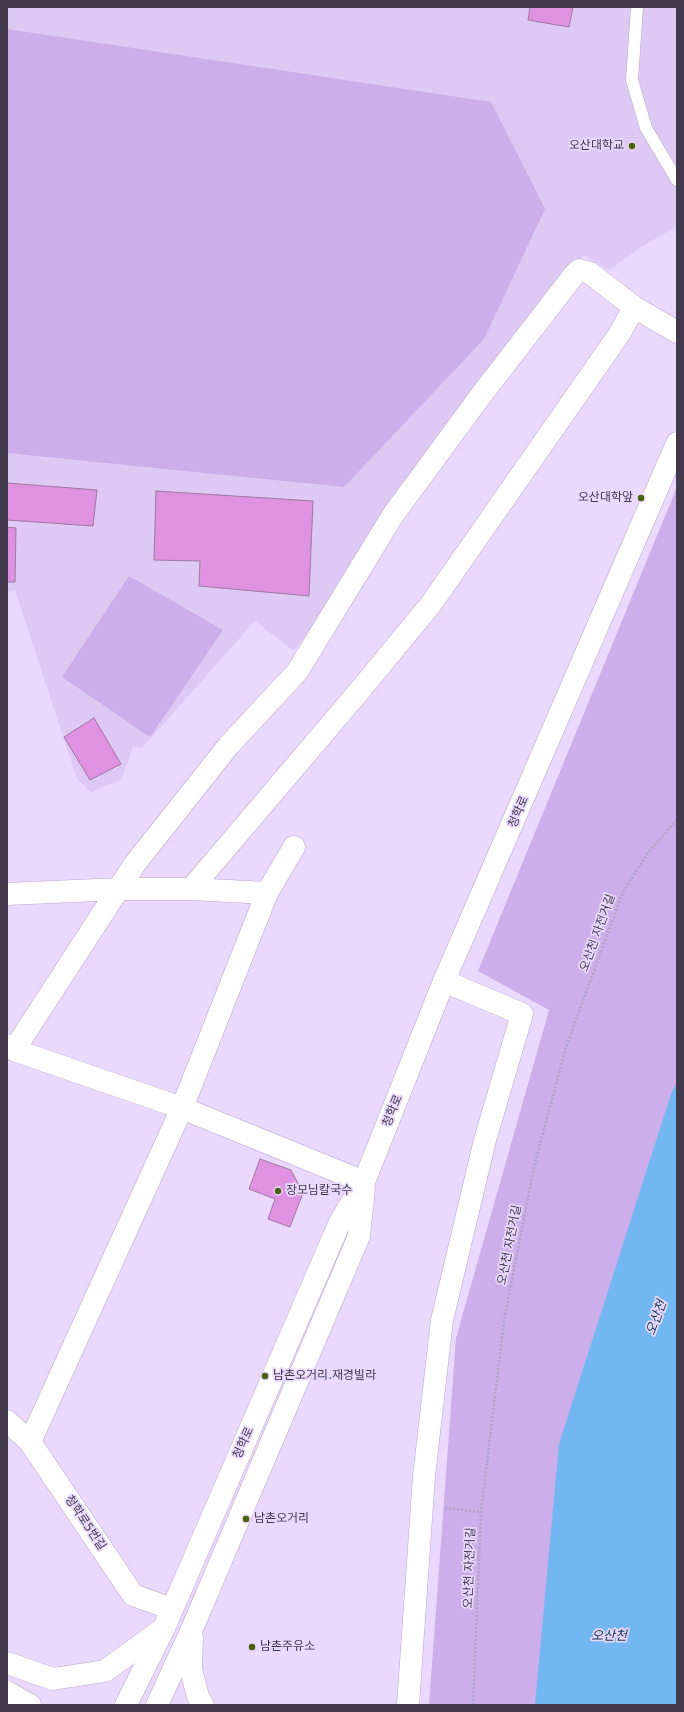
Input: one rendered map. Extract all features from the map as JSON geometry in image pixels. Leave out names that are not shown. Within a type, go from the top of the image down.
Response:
[{"type":"street","points":[[364,1182],[182,1108],[10,1047],[134,865],[229,745],[296,672],[393,515],[482,394],[574,274],[579,270],[590,273],[634,307],[677,332]]},
{"type":"street","points":[[191,889],[361,689],[430,604],[605,355],[634,307]]},
{"type":"street","name":"청학로","points":[[126,1705],[168,1618],[340,1222],[364,1182],[444,981],[677,443]]},
{"type":"street","points":[[30,1442],[182,1108],[267,892],[294,847]]},
{"type":"street","points":[[7,894],[119,889],[191,889],[267,892]]},
{"type":"street","points":[[408,1705],[422,1506],[442,1320],[485,1140],[522,1014],[444,981]]},
{"type":"street","name":"청학로","points":[[157,1705],[192,1629],[359,1236],[364,1182]]},
{"type":"street","name":"청학로5번길","points":[[7,1421],[30,1442],[133,1595],[168,1618]]},
{"type":"street","points":[[7,1663],[53,1679],[105,1671],[168,1618]]},
{"type":"street","points":[[192,1629],[191,1669],[198,1697],[203,1705]]},
{"type":"street","points":[[7,1692],[30,1705]]},
{"type":"lane","points":[[638,7],[632,80],[646,128],[677,180]]},
{"type":"path","name":"오산천 자전거길","points":[[473,1705],[481,1512],[504,1321],[534,1167],[566,1047],[623,892],[647,854],[677,820]]},
{"type":"path","points":[[422,1506],[481,1512]]},
{"type":"shaded area","points":[[7,7],[677,7],[677,226],[643,246],[609,270],[584,255],[424,454],[377,520],[336,595],[294,651],[255,621],[142,748],[133,747],[121,780],[91,792],[77,779],[15,590],[7,592]]},
{"type":"shaded area","points":[[7,29],[491,102],[545,209],[484,339],[344,487],[7,453]]},
{"type":"shaded area","points":[[677,487],[677,1705],[429,1705],[456,1338],[549,1010],[478,971]]},
{"type":"shaded area","points":[[129,576],[223,630],[150,737],[62,677]]},
{"type":"water","name":"오산천","points":[[677,1082],[677,1705],[535,1705],[559,1444],[671,1094]]},
{"type":"building","points":[[530,7],[573,7],[569,27],[528,20]]},
{"type":"building","points":[[7,483],[97,490],[93,526],[7,520]]},
{"type":"building","points":[[156,491],[313,501],[309,596],[199,586],[200,561],[154,560]]},
{"type":"building","points":[[7,527],[16,528],[15,582],[7,582]]},
{"type":"building","points":[[94,718],[121,764],[90,780],[64,737]]},
{"type":"building","points":[[260,1159],[291,1170],[303,1193],[290,1227],[268,1219],[275,1199],[249,1189]]},
{"type":"place","name":"오산대학교","points":[[632,146]]},
{"type":"place","name":"오산대학앞","points":[[641,498]]},
{"type":"place","name":"장모님칼국수","points":[[278,1191]]},
{"type":"place","name":"남촌오거리.재경빌라","points":[[265,1376]]},
{"type":"place","name":"남촌오거리","points":[[246,1519]]},
{"type":"place","name":"남촌주유소","points":[[252,1647]]}]
